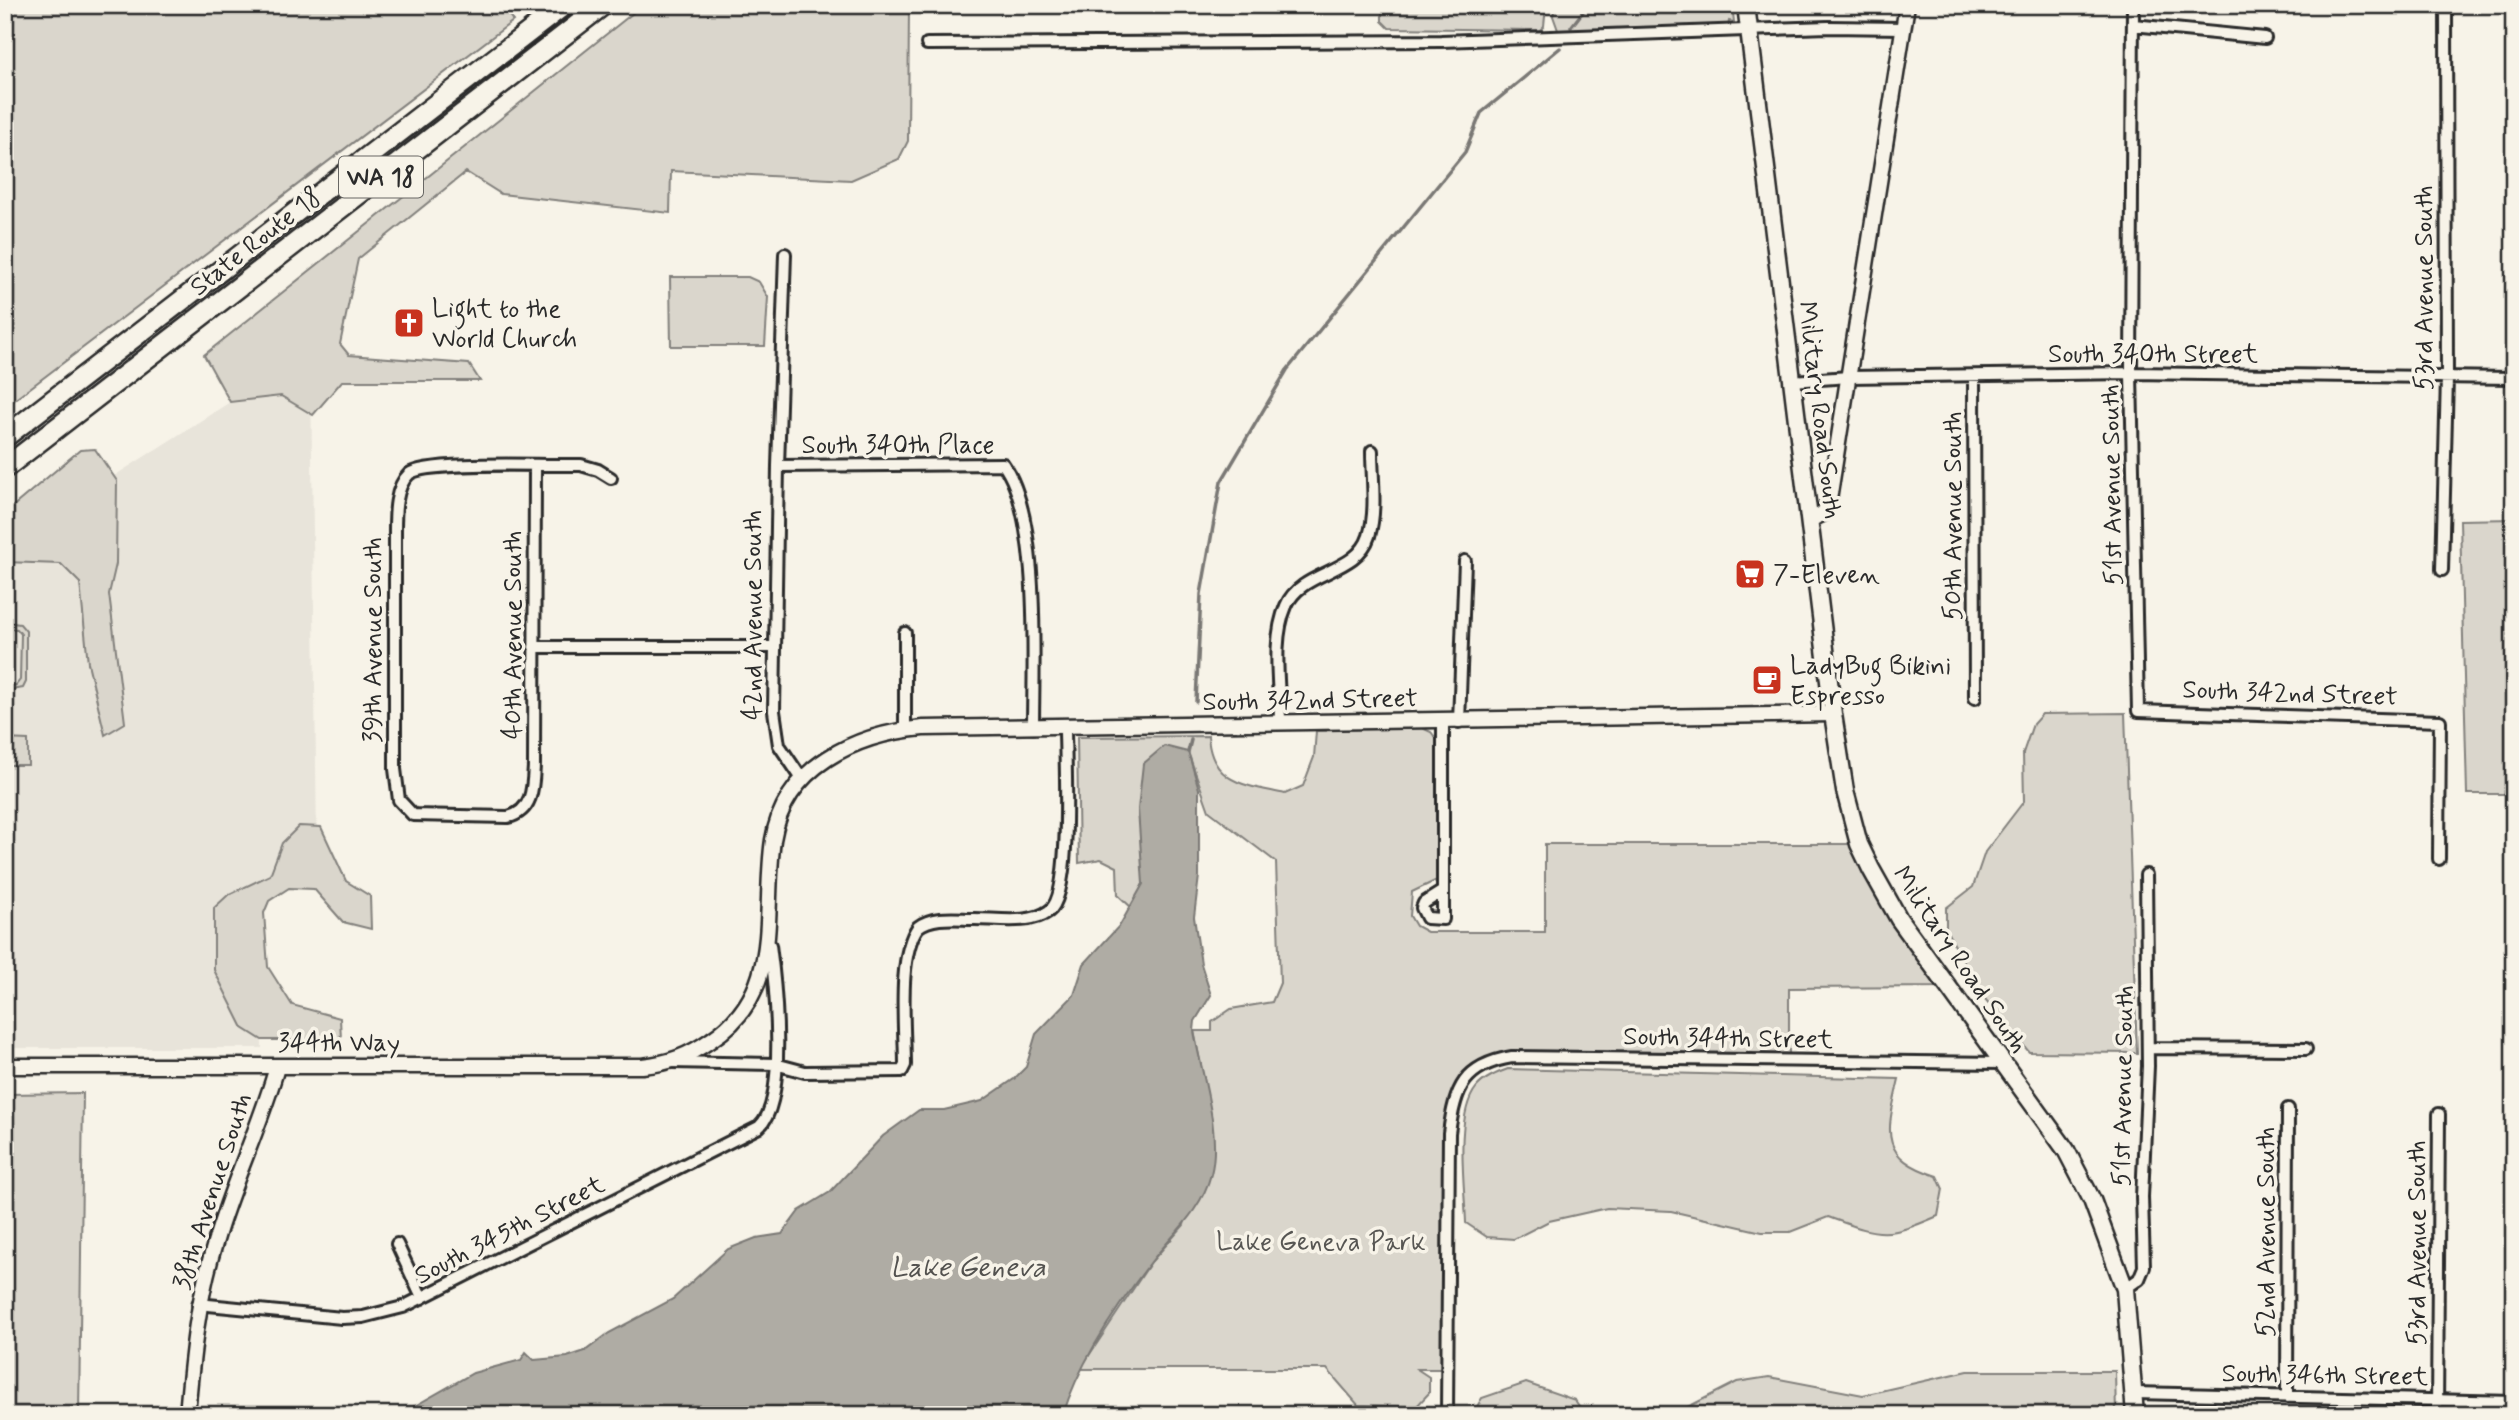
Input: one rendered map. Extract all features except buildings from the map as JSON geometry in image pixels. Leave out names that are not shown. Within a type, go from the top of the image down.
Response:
[{"type":"highway","name":"State Route 18","points":[[7,435],[564,5]]},
{"type":"highway","name":"State Route 18","points":[[5,468],[603,5]]},
{"type":"highway","points":[[5,483],[56,429]]},
{"type":"main road","name":"Military Road South","points":[[1746,5],[1833,714],[1845,791],[1859,844],[1899,919],[2066,1150],[2092,1200],[2125,1289],[2136,1393],[2135,1415]]},
{"type":"street","points":[[1810,520],[1824,513],[1827,507],[1907,5]]},
{"type":"street","name":"51st Avenue South","points":[[2133,5],[2131,373],[2138,711]]},
{"type":"street","name":"53rd Avenue South","points":[[2442,570],[2447,378],[2446,5]]},
{"type":"street","points":[[2133,25],[2265,38]]},
{"type":"street","points":[[927,44],[1441,41],[1749,32],[1828,27],[1903,28]]},
{"type":"street","name":"42nd Avenue South","points":[[786,254],[778,467],[775,647],[777,735],[783,753],[802,779]]},
{"type":"street","name":"South 340th Street","points":[[1792,381],[1849,377],[2131,373],[2514,378]]},
{"type":"street","name":"50th Avenue South","points":[[1974,376],[1975,698]]},
{"type":"street","points":[[1280,723],[1281,622],[1286,604],[1308,582],[1353,559],[1369,537],[1372,451]]},
{"type":"street","name":"South 340th Place","points":[[778,467],[1003,464],[1013,477],[1032,568],[1033,727]]},
{"type":"street","points":[[535,466],[587,466],[611,478]]},
{"type":"street","name":"39th Avenue South","points":[[527,804],[519,813],[508,817],[426,818],[410,814],[399,800],[395,762],[395,536],[398,500],[404,480],[415,470],[434,467],[535,466]]},
{"type":"street","name":"40th Avenue South","points":[[527,804],[534,765],[535,466]]},
{"type":"street","points":[[1459,722],[1465,561]]},
{"type":"street","points":[[905,633],[905,730]]},
{"type":"street","points":[[534,647],[775,647]]},
{"type":"street","name":"South 342nd Street","points":[[2138,711],[2440,721],[2439,859]]},
{"type":"street","name":"South 342nd Street","points":[[802,779],[822,762],[858,741],[905,730],[1280,723],[1443,723],[1833,714]]},
{"type":"street","points":[[1443,723],[1443,891]]},
{"type":"street","points":[[672,1062],[775,1064],[805,1072],[902,1071],[905,1065],[907,960],[910,942],[918,927],[939,919],[1032,918],[1055,906],[1061,891],[1064,867],[1065,728]]},
{"type":"street","points":[[775,1064],[775,1004],[769,939],[774,836],[785,807],[802,779]]},
{"type":"street","name":"51st Avenue South","points":[[2125,1289],[2139,1279],[2144,1266],[2148,1048],[2146,876]]},
{"type":"street","points":[[672,1062],[718,1036],[744,1009],[769,939]]},
{"type":"street","points":[[2148,1048],[2306,1049]]},
{"type":"street","name":"South 344th Street","points":[[1447,1415],[1448,1150],[1452,1113],[1463,1082],[1472,1071],[1486,1063],[1512,1057],[2001,1063]]},
{"type":"street","name":"344th Way","points":[[5,1066],[642,1066],[672,1062]]},
{"type":"street","name":"South 345th Street","points":[[198,1304],[342,1318],[383,1313],[422,1298],[759,1127],[768,1117],[775,1064]]},
{"type":"street","name":"38th Avenue South","points":[[187,1415],[198,1304],[229,1200],[261,1121],[276,1067]]},
{"type":"street","name":"52nd Avenue South","points":[[2287,1397],[2288,1109]]},
{"type":"street","name":"53rd Avenue South","points":[[2437,1415],[2440,1114]]},
{"type":"street","points":[[397,1244],[422,1298]]},
{"type":"street","name":"South 346th Street","points":[[2136,1393],[2514,1402]]},
{"type":"shaded area","points":[[263,381],[311,381],[317,843],[258,899],[262,1048],[5,1048],[5,562],[61,564],[80,583],[88,655],[91,494],[114,476]]},
{"type":"green space","points":[[5,5],[502,5],[513,21],[5,407]]},
{"type":"green space","points":[[643,5],[909,5],[908,141],[899,159],[851,180],[671,171],[670,213],[501,194],[466,172],[358,259],[340,344],[349,355],[469,364],[480,381],[342,381],[313,415],[281,396],[230,402],[204,355]]},
{"type":"green space","points":[[1386,5],[1546,5],[1544,26],[1540,30],[1389,28],[1382,21],[1382,10]]},
{"type":"green space","points":[[1555,5],[1643,5],[1659,11],[1685,5],[1728,5],[1734,22],[1729,21],[1728,27],[1558,30],[1553,16]]},
{"type":"green space","points":[[670,277],[748,277],[759,282],[768,297],[765,346],[671,346]]},
{"type":"green space","points":[[95,449],[117,481],[116,564],[109,594],[125,723],[105,735],[88,663],[80,583],[61,564],[5,562],[5,513],[80,450]]},
{"type":"green space","points":[[2514,519],[2514,794],[2467,794],[2460,520]]},
{"type":"green space","points":[[5,622],[20,624],[26,631],[26,682],[23,688],[5,691],[5,686],[16,685],[20,680],[21,634],[17,629],[5,628]]},
{"type":"green space","points":[[2125,713],[2137,1053],[2029,1052],[1985,999],[1946,930],[1946,908],[1973,887],[1985,852],[2024,801],[2023,753],[2033,724],[2042,714]]},
{"type":"green space","name":"Lake Geneva Park","points":[[1420,727],[1431,732],[1439,742],[1439,879],[1412,892],[1410,916],[1416,926],[1427,932],[1545,932],[1545,844],[1859,844],[1946,987],[1789,988],[1789,1061],[1512,1057],[1472,1071],[1452,1113],[1448,1369],[1417,1369],[1429,1377],[1429,1393],[1416,1407],[1358,1405],[1327,1369],[1080,1369],[1151,1262],[1184,1225],[1212,1121],[1194,1031],[1212,1031],[1212,1022],[1231,1009],[1272,1002],[1280,983],[1276,862],[1209,811],[1188,752],[1143,870],[1143,884],[1132,908],[1118,895],[1117,867],[1101,859],[1079,863],[1077,737],[1208,736],[1211,752],[1223,773],[1244,784],[1285,794],[1303,786],[1314,757],[1316,731],[1326,731],[1326,728]]},
{"type":"green space","points":[[5,739],[28,740],[28,765],[5,765]]},
{"type":"green space","points":[[299,826],[321,827],[346,881],[370,896],[371,929],[343,922],[314,889],[289,888],[269,901],[264,913],[268,967],[292,1005],[340,1018],[341,1040],[262,1040],[243,1028],[214,970],[214,908],[228,895],[270,875],[282,843]]},
{"type":"green space","points":[[1508,1069],[1899,1079],[1891,1113],[1891,1140],[1895,1151],[1904,1160],[1937,1176],[1943,1189],[1938,1216],[1906,1229],[1883,1232],[1860,1228],[1828,1217],[1790,1232],[1762,1232],[1671,1211],[1607,1208],[1549,1221],[1514,1239],[1487,1237],[1466,1223],[1462,1153],[1465,1116],[1469,1100],[1479,1084]]},
{"type":"green space","points":[[83,1093],[79,1415],[5,1415],[5,1094]]},
{"type":"green space","points":[[1968,1371],[2115,1371],[2116,1415],[1672,1415],[1737,1382],[1769,1377],[1863,1395]]},
{"type":"green space","points":[[1526,1383],[1575,1400],[1585,1415],[1472,1415],[1482,1398]]},
{"type":"water","name":"Lake Geneva","points":[[1164,746],[1188,752],[1199,789],[1199,876],[1194,917],[1201,964],[1211,995],[1195,1021],[1194,1031],[1209,1102],[1214,1158],[1201,1199],[1113,1316],[1089,1355],[1063,1415],[399,1415],[473,1373],[521,1360],[526,1352],[534,1360],[567,1357],[585,1351],[609,1333],[673,1299],[728,1249],[756,1238],[782,1234],[799,1211],[830,1192],[883,1136],[919,1110],[944,1110],[982,1101],[1014,1079],[1026,1067],[1036,1034],[1074,995],[1084,964],[1120,925],[1143,884],[1138,809],[1143,764]]},
{"type":"waterway","points":[[1571,27],[1588,5]]},
{"type":"waterway","points":[[1196,702],[1201,594],[1221,482],[1287,370],[1465,152],[1481,113],[1560,48]]},
{"type":"waterway","points":[[1188,752],[1191,740]]},
{"type":"place","name":"Light to the World Church","points":[[409,323]]},
{"type":"place","name":"7-Eleven","points":[[1750,574]]},
{"type":"place","name":"LadyBug Bikini Espresso","points":[[1767,680]]}]
